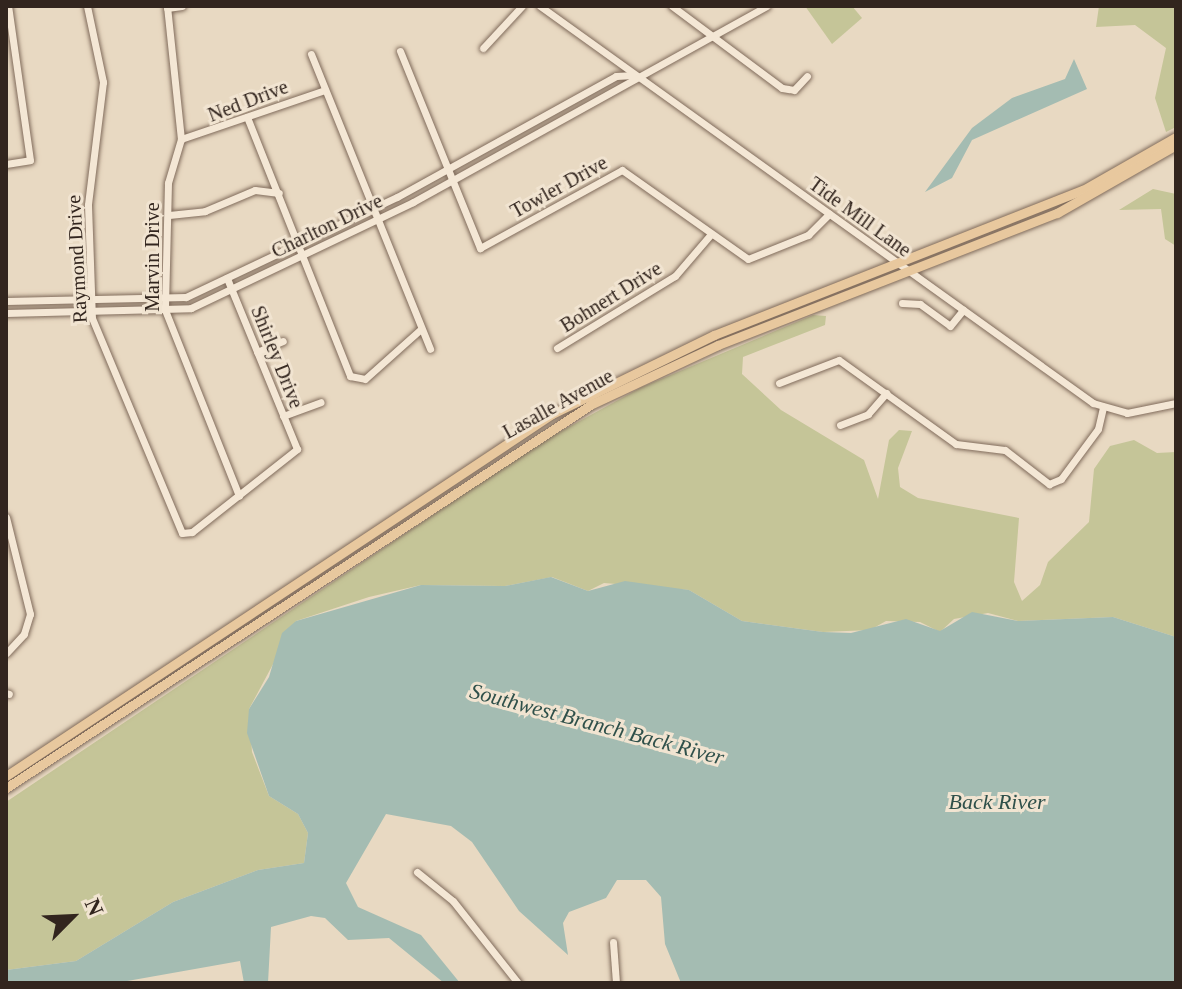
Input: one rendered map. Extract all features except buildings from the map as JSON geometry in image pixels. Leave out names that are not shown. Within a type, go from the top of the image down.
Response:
[{"type":"main road","name":"Lasalle Avenue","points":[[6,776],[552,414],[671,354],[1083,190],[1176,137]]},
{"type":"main road","name":"Lasalle Avenue","points":[[6,788],[559,422],[701,352],[1094,196],[1176,145]]},
{"type":"street","points":[[6,164],[30,160],[8,6]]},
{"type":"street","name":"Raymond Drive","points":[[87,6],[103,82],[88,205],[95,299],[92,312],[174,521],[182,533],[192,532],[239,496]]},
{"type":"street","points":[[167,7],[182,6]]},
{"type":"street","points":[[483,48],[522,6]]},
{"type":"street","name":"Tide Mill Lane","points":[[540,6],[1103,407],[1141,413],[1176,403]]},
{"type":"street","points":[[672,6],[787,90],[807,76]]},
{"type":"street","name":"Charlton Drive","points":[[6,313],[189,309],[377,220],[453,180],[634,75],[766,6]]},
{"type":"street","name":"Marvin Drive","points":[[167,7],[181,139],[169,215],[165,310],[239,496]]},
{"type":"street","points":[[738,8],[743,17]]},
{"type":"street","name":"Towler Drive","points":[[400,51],[480,248],[622,170],[748,259],[808,235],[829,214]]},
{"type":"street","points":[[311,54],[430,349]]},
{"type":"street","name":"Charlton Drive","points":[[6,301],[165,298],[227,278],[373,209],[616,76],[634,75]]},
{"type":"street","name":"Ned Drive","points":[[181,139],[325,90]]},
{"type":"street","points":[[247,117],[353,378],[370,376],[421,329]]},
{"type":"street","points":[[169,215],[205,211],[255,190],[279,193]]},
{"type":"street","name":"Bohnert Drive","points":[[557,348],[675,276],[711,234]]},
{"type":"street","name":"Shirley Drive","points":[[227,278],[297,449],[239,496]]},
{"type":"street","points":[[902,303],[920,304],[950,326],[963,310]]},
{"type":"street","points":[[257,352],[283,341]]},
{"type":"street","points":[[779,383],[834,359],[956,444],[1005,450],[1049,484],[1061,479],[1098,429],[1103,407]]},
{"type":"street","points":[[840,425],[868,414],[886,393]]},
{"type":"street","points":[[283,416],[321,402]]},
{"type":"street","points":[[6,517],[30,614],[24,634],[6,653]]},
{"type":"street","points":[[417,872],[453,901],[518,983]]},
{"type":"street","points":[[613,942],[616,983]]},
{"type":"green space","points":[[805,6],[852,6],[862,18],[832,44]]},
{"type":"green space","points":[[1099,6],[1176,6],[1176,127],[1166,132],[1155,98],[1166,48],[1135,25],[1096,27]]},
{"type":"green space","points":[[1153,189],[1176,194],[1176,246],[1165,239],[1161,209],[1119,210]]},
{"type":"green space","points":[[813,315],[826,316],[825,325],[743,357],[742,374],[781,410],[864,460],[878,499],[889,440],[899,430],[912,431],[898,468],[900,487],[918,498],[1019,518],[1014,582],[1022,601],[1040,585],[1048,562],[1089,522],[1094,469],[1110,446],[1134,440],[1157,453],[1176,452],[1176,637],[1113,617],[1018,621],[988,613],[954,619],[940,632],[920,622],[886,621],[870,630],[823,632],[742,621],[689,590],[604,583],[588,591],[552,577],[505,586],[421,585],[369,597],[296,621],[249,709],[252,752],[269,796],[298,814],[308,833],[304,863],[258,870],[173,902],[76,961],[6,970],[6,802],[543,441],[642,387]]},
{"type":"water","points":[[1074,59],[1087,89],[972,140],[952,178],[925,192],[972,128],[1012,98],[1065,79]]},
{"type":"water","name":"Back River","points":[[551,577],[588,591],[625,581],[689,590],[742,621],[823,632],[851,633],[906,619],[940,631],[972,612],[1018,621],[1113,617],[1176,637],[1176,983],[681,983],[665,944],[661,897],[646,880],[617,880],[606,898],[569,912],[563,923],[568,955],[519,911],[472,842],[451,826],[386,814],[346,883],[358,907],[421,935],[460,983],[444,983],[389,938],[348,940],[325,918],[311,916],[271,927],[268,983],[244,983],[240,961],[116,983],[6,983],[6,970],[76,961],[173,902],[258,870],[304,863],[308,833],[298,814],[269,796],[247,733],[249,709],[269,677],[282,633],[296,621],[421,585],[505,586]]},
{"type":"water label","name":"Southwest Branch Back River","points":[[597,724]]}]
